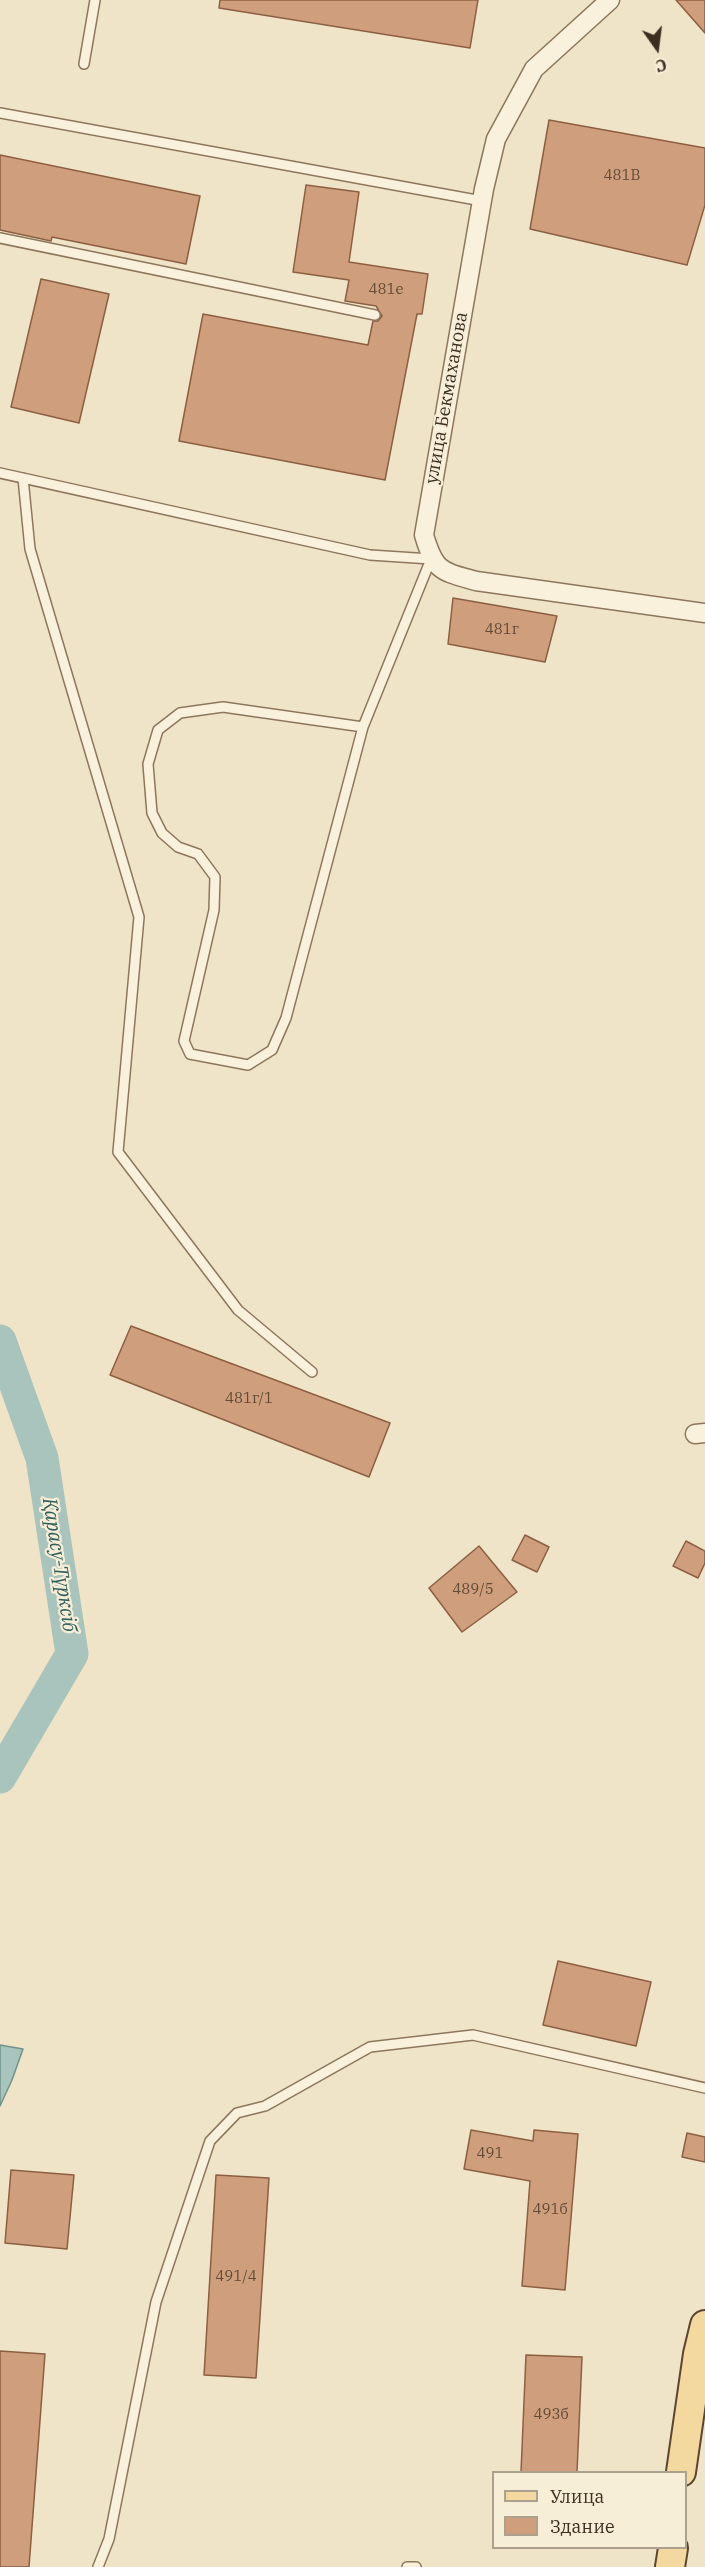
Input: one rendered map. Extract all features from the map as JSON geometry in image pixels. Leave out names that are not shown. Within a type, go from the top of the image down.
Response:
[{"type":"main road","points":[[681,2471],[698,2354],[705,2325]]},
{"type":"main road","points":[[670,2567],[673,2549]]},
{"type":"street","name":"улица Бекмаханова","points":[[431,560],[424,535],[482,201],[496,139],[534,69],[610,0]]},
{"type":"street","points":[[431,560],[447,573],[476,581],[705,613]]},
{"type":"lane","points":[[84,64],[95,0]]},
{"type":"lane","points":[[0,113],[482,201]]},
{"type":"lane","points":[[0,238],[375,315]]},
{"type":"lane","points":[[0,473],[370,555],[431,560],[363,727],[286,1018],[273,1050],[248,1065],[190,1054],[184,1041],[214,910],[214,877],[198,854],[178,847],[162,834],[152,813],[148,764],[158,730],[180,713],[223,707],[363,727]]},
{"type":"lane","points":[[23,478],[30,549],[139,917],[118,1152],[238,1310],[312,1372]]},
{"type":"lane","points":[[98,2567],[109,2539],[156,2302],[210,2141],[237,2113],[265,2106],[370,2047],[473,2035],[705,2088]]},
{"type":"lane","points":[[407,2567],[416,2567]]},
{"type":"water","points":[[0,2045],[23,2049],[0,2106]]},
{"type":"building","points":[[220,0],[478,0],[470,48],[219,8]]},
{"type":"building","points":[[676,0],[705,0],[705,33]]},
{"type":"building","points":[[549,120],[705,148],[705,205],[687,265],[530,229]]},
{"type":"building","points":[[0,155],[200,196],[186,264],[52,237],[51,241],[0,230]]},
{"type":"building","points":[[306,185],[359,192],[349,262],[428,274],[422,314],[417,314],[385,480],[179,441],[203,314],[368,345],[373,321],[378,321],[382,316],[376,306],[345,301],[349,280],[293,272]]},
{"type":"building","points":[[41,279],[109,294],[79,423],[11,407]]},
{"type":"building","points":[[453,598],[557,616],[545,662],[448,644]]},
{"type":"building","points":[[131,1326],[390,1423],[369,1477],[110,1375]]},
{"type":"building","points":[[525,1535],[549,1547],[537,1572],[512,1560]]},
{"type":"building","points":[[686,1541],[705,1551],[705,1563],[698,1578],[673,1566]]},
{"type":"building","points":[[479,1546],[517,1592],[462,1632],[429,1588]]},
{"type":"building","points":[[558,1961],[651,1982],[636,2046],[543,2025]]},
{"type":"building","points":[[471,2130],[533,2141],[534,2130],[578,2134],[565,2290],[522,2286],[530,2181],[464,2169]]},
{"type":"building","points":[[687,2133],[705,2137],[705,2162],[682,2157]]},
{"type":"building","points":[[11,2170],[74,2175],[67,2249],[5,2243]]},
{"type":"building","points":[[216,2175],[269,2178],[256,2378],[204,2375]]},
{"type":"building","points":[[0,2351],[45,2354],[29,2567],[0,2567]]},
{"type":"building","points":[[526,2355],[582,2357],[577,2471],[521,2471]]},
{"type":"waterway","name":"Қарасу-Түрксіб","points":[[0,1341],[42,1458],[72,1654],[0,1777]]}]
